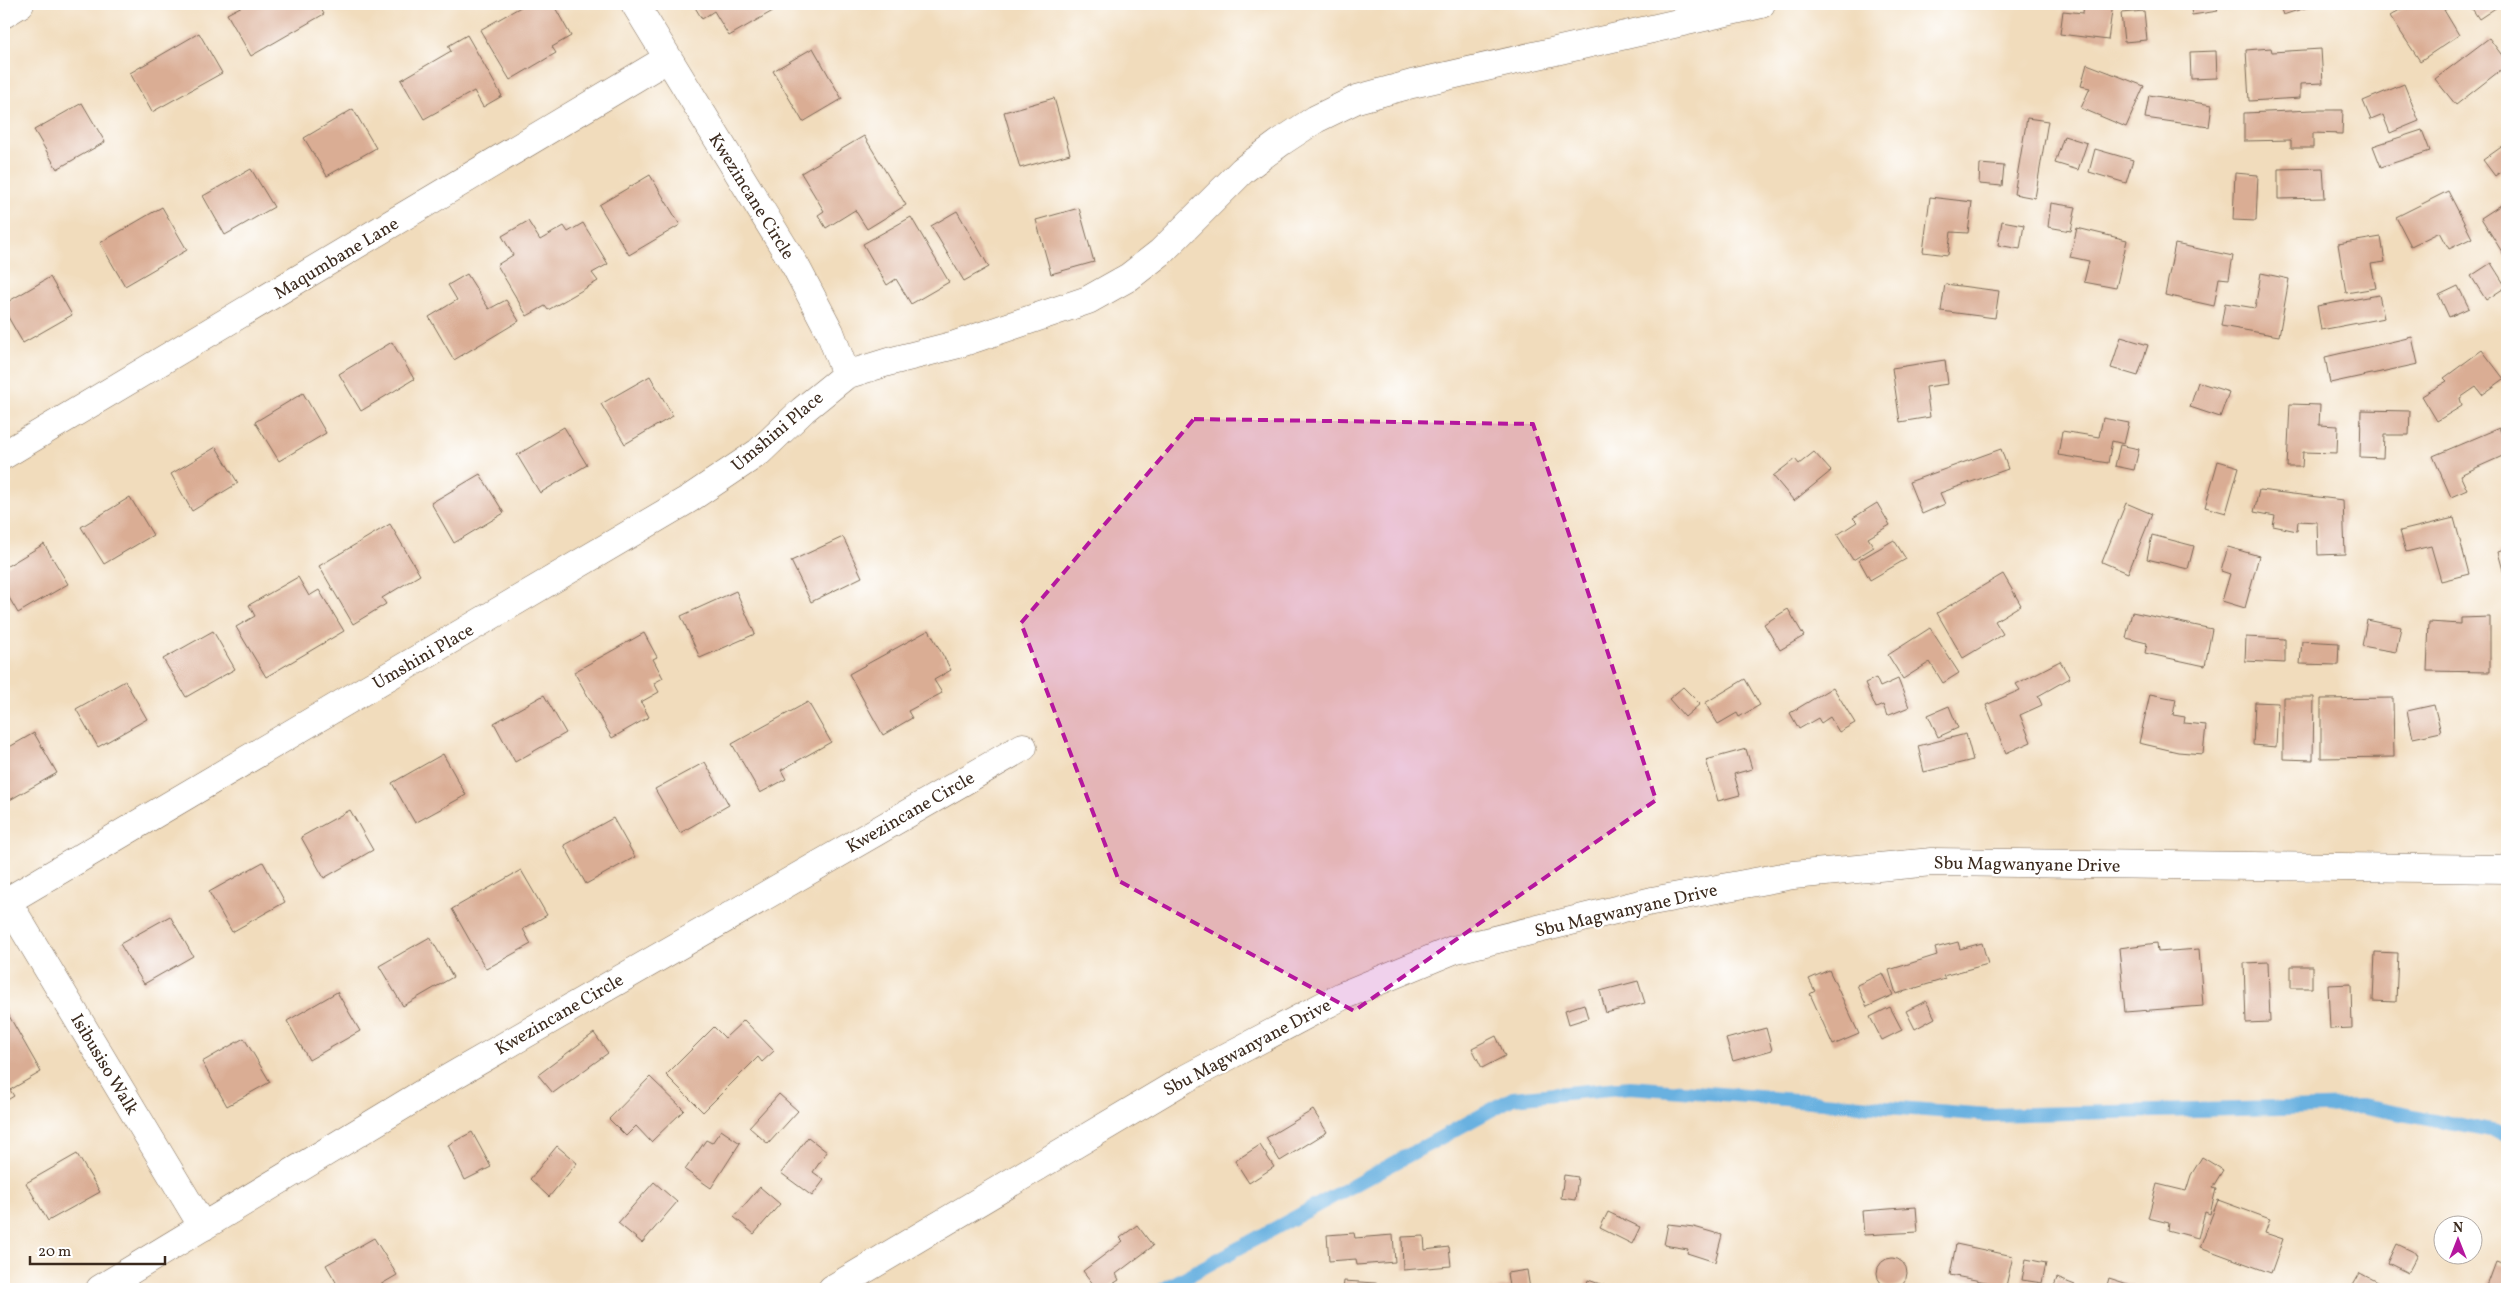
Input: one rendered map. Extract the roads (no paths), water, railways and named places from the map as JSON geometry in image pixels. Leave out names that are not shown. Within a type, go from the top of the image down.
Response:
[{"type":"street","points":[[4,14],[20,4]]},
{"type":"street","name":"Kwezincane Circle","points":[[635,4],[796,268],[830,332],[837,382]]},
{"type":"street","points":[[837,382],[888,362],[955,345],[1088,300],[1129,277],[1161,252],[1243,170],[1316,119],[1357,99],[1473,68],[1761,4]]},
{"type":"street","name":"Maqumbane Lane","points":[[4,455],[667,59]]},
{"type":"street","name":"Umshini Place","points":[[5,902],[689,499],[759,452],[837,382]]},
{"type":"street","name":"Kwezincane Circle","points":[[100,1289],[430,1089],[1023,747]]},
{"type":"street","name":"Sbu Magwanyane Drive","points":[[832,1289],[1185,1079],[1342,996],[1463,948],[1661,899],[1793,875],[1932,862],[2507,870]]},
{"type":"street","name":"Isibusiso Walk","points":[[5,902],[203,1226]]},
{"type":"waterway","points":[[1164,1289],[1513,1098],[1630,1087],[1989,1115],[2360,1106],[2507,1134]]}]
